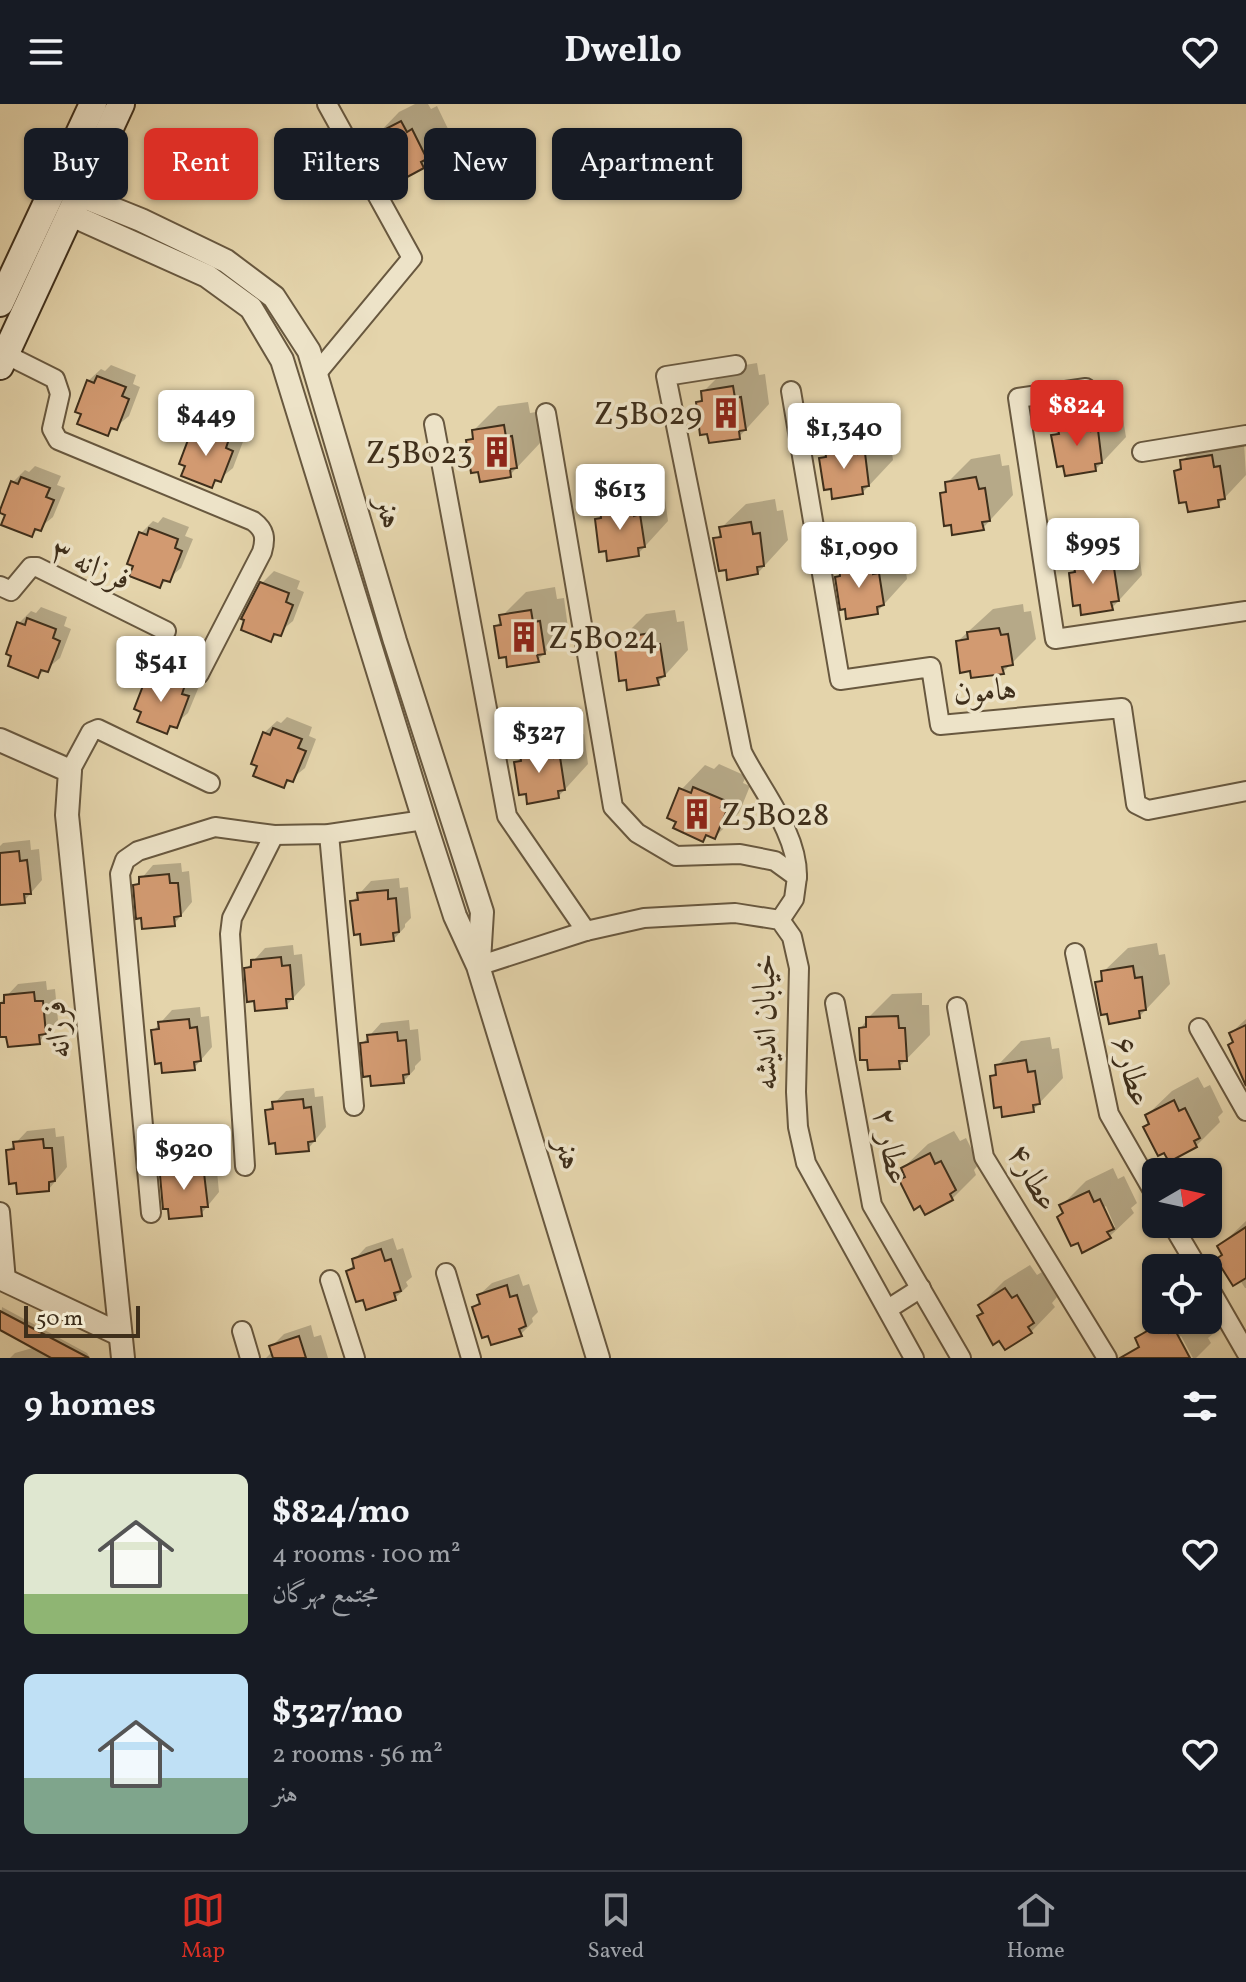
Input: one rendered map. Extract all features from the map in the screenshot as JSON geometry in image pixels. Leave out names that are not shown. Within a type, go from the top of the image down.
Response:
[{"type":"main road","points":[[85,128],[93,104]]},
{"type":"main road","points":[[106,128],[121,104]]},
{"type":"main road","points":[[0,303],[61,200]]},
{"type":"main road","points":[[3,360],[62,200]]},
{"type":"street","points":[[316,374],[412,258],[327,104]]},
{"type":"street","name":"هنر","points":[[64,200],[207,276],[251,308],[282,360],[455,916],[478,966],[598,1358]]},
{"type":"street","name":"هنر","points":[[66,200],[141,220],[226,261],[274,297],[309,351],[395,641],[482,912],[478,966]]},
{"type":"street","points":[[3,360],[55,379],[60,394],[52,429],[58,440],[253,521],[262,528],[265,541],[262,552],[199,674]]},
{"type":"street","points":[[736,365],[666,376],[742,752],[760,788],[783,823],[797,860],[794,899],[780,920]]},
{"type":"street","points":[[1086,388],[1018,398],[1055,639],[1246,611]]},
{"type":"street","name":"هامون","points":[[791,391],[840,680],[931,667],[940,725],[1122,708],[1136,804],[1148,810],[1246,791]]},
{"type":"street","points":[[546,413],[613,807],[637,833],[676,856],[740,854],[775,861],[797,877]]},
{"type":"street","points":[[434,424],[507,816],[586,931]]},
{"type":"street","points":[[1142,452],[1246,435]]},
{"type":"street","name":"فرزانه ۳","points":[[0,586],[11,591],[31,567],[37,567],[166,631]]},
{"type":"street","points":[[0,740],[70,771],[91,732],[98,729],[210,783]]},
{"type":"street","name":"فرزانه","points":[[70,771],[67,815],[123,1358]]},
{"type":"street","points":[[151,1213],[120,874],[125,860],[138,851],[215,827],[274,835],[329,834],[424,820]]},
{"type":"street","points":[[329,834],[354,1106]]},
{"type":"street","points":[[245,1166],[230,934],[232,918],[274,835]]},
{"type":"street","name":"خیابان اندیشه","points":[[478,966],[586,931],[644,918],[735,913],[780,920],[792,937],[799,968],[796,1092],[798,1127],[806,1163],[914,1358]]},
{"type":"street","name":"عطار۶","points":[[1075,953],[1109,1114],[1142,1172]]},
{"type":"street","name":"عطار ۲","points":[[835,1003],[872,1205],[961,1358]]},
{"type":"street","name":"عطار۴","points":[[957,1007],[984,1157],[1107,1358]]},
{"type":"street","points":[[1199,1028],[1246,1111]]},
{"type":"street","points":[[0,1212],[3,1279],[119,1334]]},
{"type":"street","points":[[446,1273],[471,1358]]},
{"type":"street","points":[[330,1280],[355,1358]]},
{"type":"street","points":[[888,1309],[921,1288]]},
{"type":"street","points":[[1222,1310],[1246,1352]]},
{"type":"street","points":[[242,1331],[250,1358]]},
{"type":"building","points":[[401,121],[405,128],[387,128]]},
{"type":"building","points":[[412,129],[424,153],[421,162],[424,168],[408,177],[408,131]]},
{"type":"building","points":[[97,376],[126,387],[122,396],[129,399],[117,430],[111,428],[108,436],[77,424],[81,414],[75,412],[87,380],[94,383]]},
{"type":"building","name":"Z5B029","points":[[733,386],[735,398],[741,397],[746,430],[739,431],[740,439],[709,443],[707,434],[700,435],[696,402],[702,401],[701,391]]},
{"type":"building","points":[[1089,419],[1091,431],[1098,430],[1102,463],[1095,464],[1096,471],[1065,476],[1063,466],[1057,467],[1051,435],[1059,434],[1057,424]]},
{"type":"building","name":"Z5B023","points":[[504,425],[506,437],[512,436],[517,468],[510,469],[511,477],[480,482],[478,472],[471,473],[466,440],[473,439],[472,430]]},
{"type":"building","points":[[201,428],[229,439],[226,448],[233,451],[221,482],[215,480],[212,488],[181,476],[185,466],[179,464],[191,432],[198,435]]},
{"type":"building","points":[[856,442],[858,454],[865,453],[869,486],[862,487],[863,494],[832,499],[831,489],[824,490],[819,458],[826,457],[825,447]]},
{"type":"building","points":[[1212,455],[1214,467],[1220,466],[1225,499],[1218,500],[1219,507],[1188,512],[1186,502],[1179,503],[1174,471],[1181,469],[1180,460]]},
{"type":"building","points":[[21,477],[50,488],[46,497],[54,500],[41,531],[35,529],[32,537],[1,525],[5,515],[0,510],[11,481],[18,484]]},
{"type":"building","points":[[976,477],[979,489],[985,488],[990,521],[982,522],[984,530],[952,535],[951,525],[944,526],[940,493],[946,492],[945,482]]},
{"type":"building","points":[[632,504],[634,516],[640,514],[645,547],[638,548],[639,556],[607,561],[606,551],[599,552],[595,519],[601,518],[600,508]]},
{"type":"building","points":[[751,522],[753,534],[760,533],[764,566],[757,567],[758,574],[727,580],[726,570],[719,571],[713,538],[721,537],[719,527]]},
{"type":"building","points":[[149,528],[178,539],[175,548],[182,551],[170,582],[163,580],[160,588],[129,576],[133,566],[127,564],[139,532],[147,535]]},
{"type":"building","points":[[1105,558],[1107,569],[1114,568],[1119,601],[1111,602],[1113,610],[1081,615],[1080,605],[1073,606],[1069,573],[1075,572],[1073,562]]},
{"type":"building","points":[[871,562],[873,574],[879,573],[884,605],[877,607],[878,614],[846,619],[845,609],[840,610],[835,577],[840,576],[839,566]]},
{"type":"building","points":[[260,582],[289,593],[286,602],[293,605],[281,636],[274,634],[271,642],[241,630],[244,620],[241,619]]},
{"type":"building","name":"Z5B024","points":[[531,610],[533,622],[540,621],[545,654],[537,655],[539,662],[507,667],[506,657],[499,658],[494,626],[501,625],[499,615]]},
{"type":"building","points":[[27,618],[56,629],[53,638],[60,641],[48,672],[41,670],[38,678],[8,666],[11,656],[6,654],[17,622],[25,625]]},
{"type":"building","points":[[999,628],[1001,635],[1008,634],[1013,665],[1002,667],[1004,674],[971,678],[970,671],[960,673],[956,641],[968,639],[967,632]]},
{"type":"building","points":[[651,633],[654,645],[660,644],[665,676],[657,678],[659,685],[627,690],[626,680],[619,681],[615,648],[621,647],[620,638]]},
{"type":"building","points":[[157,674],[185,685],[182,694],[189,696],[177,728],[170,726],[167,734],[137,722],[141,712],[134,709],[146,678],[154,681]]},
{"type":"building","points":[[273,728],[302,739],[298,748],[306,751],[293,782],[287,780],[284,788],[253,776],[257,766],[251,764],[263,732],[270,735]]},
{"type":"building","points":[[552,746],[554,758],[560,757],[565,790],[558,791],[559,798],[527,804],[526,794],[519,795],[514,762],[521,761],[520,751]]},
{"type":"building","name":"Z5B028","points":[[693,787],[724,800],[721,807],[727,810],[715,839],[706,835],[703,842],[673,828],[676,822],[667,818],[679,788],[691,793]]},
{"type":"building","points":[[19,851],[20,861],[27,860],[31,894],[24,894],[25,903],[0,905],[0,853]]},
{"type":"building","points":[[169,874],[170,883],[178,883],[181,916],[174,917],[175,926],[142,929],[141,918],[136,919],[133,885],[139,884],[139,877]]},
{"type":"building","points":[[388,890],[388,899],[396,898],[399,932],[393,933],[394,941],[361,945],[360,934],[354,935],[350,901],[358,900],[357,893]]},
{"type":"building","points":[[281,957],[282,966],[290,965],[293,999],[286,999],[287,1008],[255,1011],[254,1001],[247,1002],[244,968],[251,967],[251,960]]},
{"type":"building","points":[[1133,966],[1135,978],[1142,977],[1146,1010],[1139,1011],[1140,1018],[1109,1024],[1107,1014],[1101,1015],[1095,982],[1102,981],[1101,971]]},
{"type":"building","points":[[34,992],[35,1001],[43,1001],[46,1034],[39,1035],[40,1044],[8,1047],[6,1037],[0,1037],[0,1003],[4,1003],[4,995]]},
{"type":"building","points":[[898,1016],[899,1028],[905,1028],[907,1061],[899,1061],[900,1069],[868,1070],[867,1060],[860,1060],[859,1028],[866,1027],[866,1017]]},
{"type":"building","points":[[189,1019],[190,1028],[197,1027],[201,1061],[194,1062],[195,1070],[162,1073],[161,1063],[155,1064],[151,1030],[159,1029],[158,1022]]},
{"type":"building","points":[[1246,1025],[1246,1086],[1228,1045],[1233,1042],[1229,1033]]},
{"type":"building","points":[[397,1032],[398,1041],[406,1040],[409,1074],[403,1075],[404,1083],[371,1086],[370,1076],[363,1077],[360,1043],[368,1042],[367,1035]]},
{"type":"building","points":[[1026,1060],[1028,1072],[1035,1071],[1040,1104],[1033,1105],[1034,1112],[1002,1117],[1001,1107],[994,1108],[990,1076],[996,1075],[995,1065]]},
{"type":"building","points":[[303,1099],[304,1108],[311,1107],[315,1141],[308,1142],[309,1151],[276,1154],[275,1143],[269,1144],[265,1110],[273,1109],[272,1102]]},
{"type":"building","points":[[1174,1100],[1179,1111],[1185,1108],[1200,1138],[1194,1141],[1197,1147],[1176,1158],[1167,1158],[1164,1153],[1158,1156],[1143,1127],[1149,1124],[1145,1115]]},
{"type":"building","points":[[43,1139],[44,1148],[52,1148],[55,1181],[49,1182],[49,1191],[17,1194],[16,1183],[9,1184],[6,1150],[14,1149],[13,1142]]},
{"type":"building","points":[[930,1153],[935,1164],[941,1161],[956,1190],[950,1194],[953,1200],[925,1215],[920,1206],[914,1210],[899,1180],[905,1177],[901,1168]]},
{"type":"building","points":[[196,1164],[197,1173],[204,1173],[208,1207],[201,1207],[202,1216],[169,1219],[168,1209],[163,1209],[160,1175],[166,1175],[165,1167]]},
{"type":"building","points":[[1089,1191],[1094,1202],[1100,1199],[1114,1229],[1107,1232],[1111,1238],[1082,1253],[1078,1243],[1071,1246],[1057,1217],[1063,1213],[1059,1205]]},
{"type":"building","points":[[1246,1227],[1246,1278],[1233,1286],[1222,1269],[1222,1254],[1217,1246]]},
{"type":"building","points":[[381,1249],[385,1261],[391,1259],[401,1291],[394,1293],[396,1300],[366,1310],[363,1300],[356,1302],[346,1271],[354,1268],[352,1259]]},
{"type":"building","points":[[507,1285],[510,1297],[517,1295],[526,1326],[519,1329],[522,1336],[491,1345],[488,1336],[482,1338],[472,1307],[480,1304],[477,1295]]},
{"type":"building","points":[[1005,1288],[1012,1298],[1017,1295],[1034,1323],[1028,1327],[1032,1333],[1005,1350],[999,1341],[993,1345],[977,1316],[983,1313],[978,1305]]},
{"type":"building","points":[[0,1311],[89,1358],[51,1358],[0,1330]]},
{"type":"building","points":[[1142,1334],[1177,1334],[1190,1358],[1120,1358],[1139,1347],[1135,1338]]},
{"type":"building","points":[[299,1336],[306,1358],[273,1358],[269,1346]]},
{"type":"place","name":"Z5B029","points":[[726,413]]},
{"type":"place","name":"Z5B023","points":[[497,452]]},
{"type":"place","name":"Z5B024","points":[[524,637]]},
{"type":"place","name":"Z5B028","points":[[697,814]]}]
